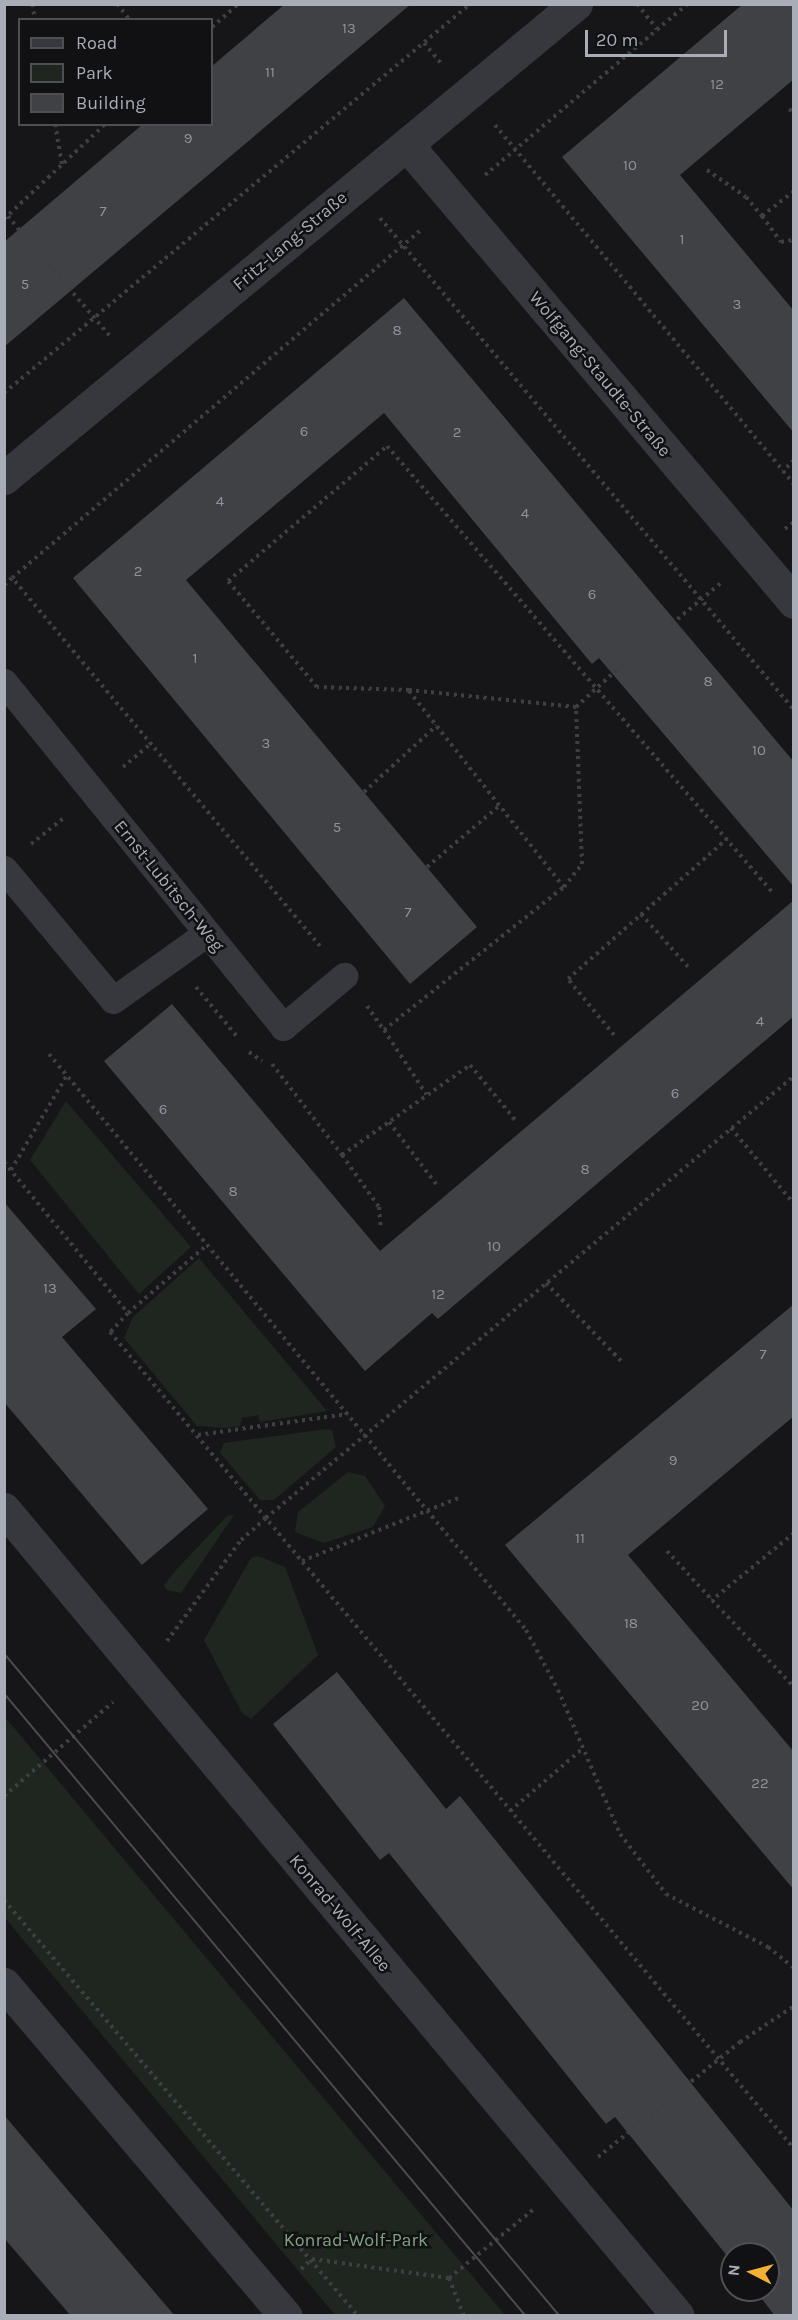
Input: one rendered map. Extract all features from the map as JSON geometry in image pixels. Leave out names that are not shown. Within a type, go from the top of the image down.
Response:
[{"type":"street","name":"Fritz-Lang-Straße","points":[[4,478],[573,5]]},
{"type":"street","name":"Wolfgang-Staudte-Straße","points":[[407,145],[794,602]]},
{"type":"street","name":"Konrad-Wolf-Allee","points":[[4,1509],[678,2316]]},
{"type":"street","points":[[4,1984],[286,2316]]},
{"type":"lane","name":"Ernst-Lubitsch-Weg","points":[[4,682],[283,1027],[344,976]]},
{"type":"lane","points":[[4,869],[113,1000],[207,933]]},
{"type":"path","points":[[117,4],[128,18]]},
{"type":"path","points":[[213,26],[237,4]]},
{"type":"path","points":[[4,393],[470,4]]},
{"type":"path","points":[[638,4],[657,29]]},
{"type":"path","points":[[4,585],[516,147],[687,4]]},
{"type":"path","points":[[466,94],[516,147],[794,484]]},
{"type":"path","points":[[789,109],[794,113]]},
{"type":"path","points":[[55,126],[62,165]]},
{"type":"path","points":[[29,242],[6,218],[103,126]]},
{"type":"path","points":[[707,170],[746,197],[781,243],[794,240]]},
{"type":"path","points":[[355,188],[794,710]]},
{"type":"path","points":[[762,216],[794,191]]},
{"type":"path","points":[[44,259],[138,368]]},
{"type":"path","points":[[576,707],[409,690],[317,687],[228,581],[387,446],[597,686],[773,893]]},
{"type":"path","points":[[783,471],[794,460]]},
{"type":"path","points":[[12,579],[344,976],[384,1030],[426,1094]]},
{"type":"path","points":[[644,648],[700,600]]},
{"type":"path","points":[[384,1030],[564,887],[582,864],[576,707],[623,664]]},
{"type":"path","points":[[409,690],[564,887]]},
{"type":"path","points":[[364,792],[436,726]]},
{"type":"path","points":[[427,867],[499,806]]},
{"type":"path","points":[[614,1035],[568,979],[727,839]]},
{"type":"path","points":[[641,914],[690,969]]},
{"type":"path","points":[[171,957],[256,1059],[271,1063],[379,1207],[381,1229]]},
{"type":"path","points":[[49,1054],[526,1630],[558,1690],[581,1750],[620,1834],[666,1894],[768,1947],[794,1968]]},
{"type":"path","points":[[342,1155],[470,1065],[516,1121]]},
{"type":"path","points":[[10,1170],[67,1075]]},
{"type":"path","points":[[266,1518],[794,1076]]},
{"type":"path","points":[[389,1122],[436,1184]]},
{"type":"path","points":[[731,1128],[794,1204]]},
{"type":"path","points":[[4,1162],[128,1313]]},
{"type":"path","points":[[206,1246],[128,1313],[110,1332],[794,2149]]},
{"type":"path","points":[[546,1283],[622,1362]]},
{"type":"path","points":[[197,1436],[348,1414]]},
{"type":"path","points":[[302,1561],[431,1513],[459,1498]]},
{"type":"path","points":[[712,1600],[794,1533]]},
{"type":"path","points":[[667,1551],[794,1687]]},
{"type":"path","points":[[510,1811],[581,1750]]},
{"type":"path","points":[[4,1900],[312,2259],[358,2316]]},
{"type":"path","points":[[718,2059],[794,2006]]},
{"type":"path","points":[[299,2270],[312,2259],[449,2278],[464,2316]]},
{"type":"green space","points":[[66,1101],[191,1247],[139,1294],[30,1160]]},
{"type":"green space","points":[[199,1258],[327,1411],[260,1422],[258,1415],[242,1418],[240,1426],[223,1428],[197,1426],[124,1338],[133,1317]]},
{"type":"green space","points":[[332,1430],[336,1447],[274,1500],[260,1500],[220,1453],[224,1443]]},
{"type":"green space","points":[[348,1472],[365,1476],[385,1506],[373,1527],[324,1543],[295,1532],[298,1512]]},
{"type":"green space","points":[[234,1515],[181,1593],[166,1590],[164,1585],[176,1570],[227,1516]]},
{"type":"green space","points":[[258,1556],[285,1567],[318,1655],[251,1719],[242,1713],[204,1640],[251,1558]]},
{"type":"green space","name":"Konrad-Wolf-Park","points":[[5,1717],[505,2315],[335,2315],[5,1918]]},
{"type":"building","points":[[285,4],[411,4],[4,347],[4,242],[141,126],[213,126],[213,65]]},
{"type":"building","points":[[743,4],[794,4],[794,79],[680,175],[794,311],[794,433],[562,157]]},
{"type":"building","points":[[404,298],[794,762],[794,887],[599,658],[592,664],[384,413],[186,580],[477,927],[410,984],[73,578]]},
{"type":"building","points":[[794,900],[794,1016],[438,1319],[432,1313],[365,1371],[104,1061],[172,1004],[380,1251]]},
{"type":"building","points":[[4,1202],[96,1309],[62,1337],[208,1509],[142,1565],[4,1402]]},
{"type":"building","points":[[794,1304],[794,1416],[628,1555],[794,1752],[794,1890],[505,1545]]},
{"type":"building","points":[[337,1672],[446,1809],[460,1796],[794,2211],[794,2316],[775,2316],[764,2302],[780,2302],[780,2242],[720,2242],[720,2247],[615,2117],[606,2124],[389,1853],[380,1860],[273,1724]]},
{"type":"building","points":[[4,2115],[175,2316],[71,2316],[4,2238]]},
{"type":"tram line","points":[[4,1653],[560,2316]]},
{"type":"tram line","points":[[4,1693],[526,2316]]}]
